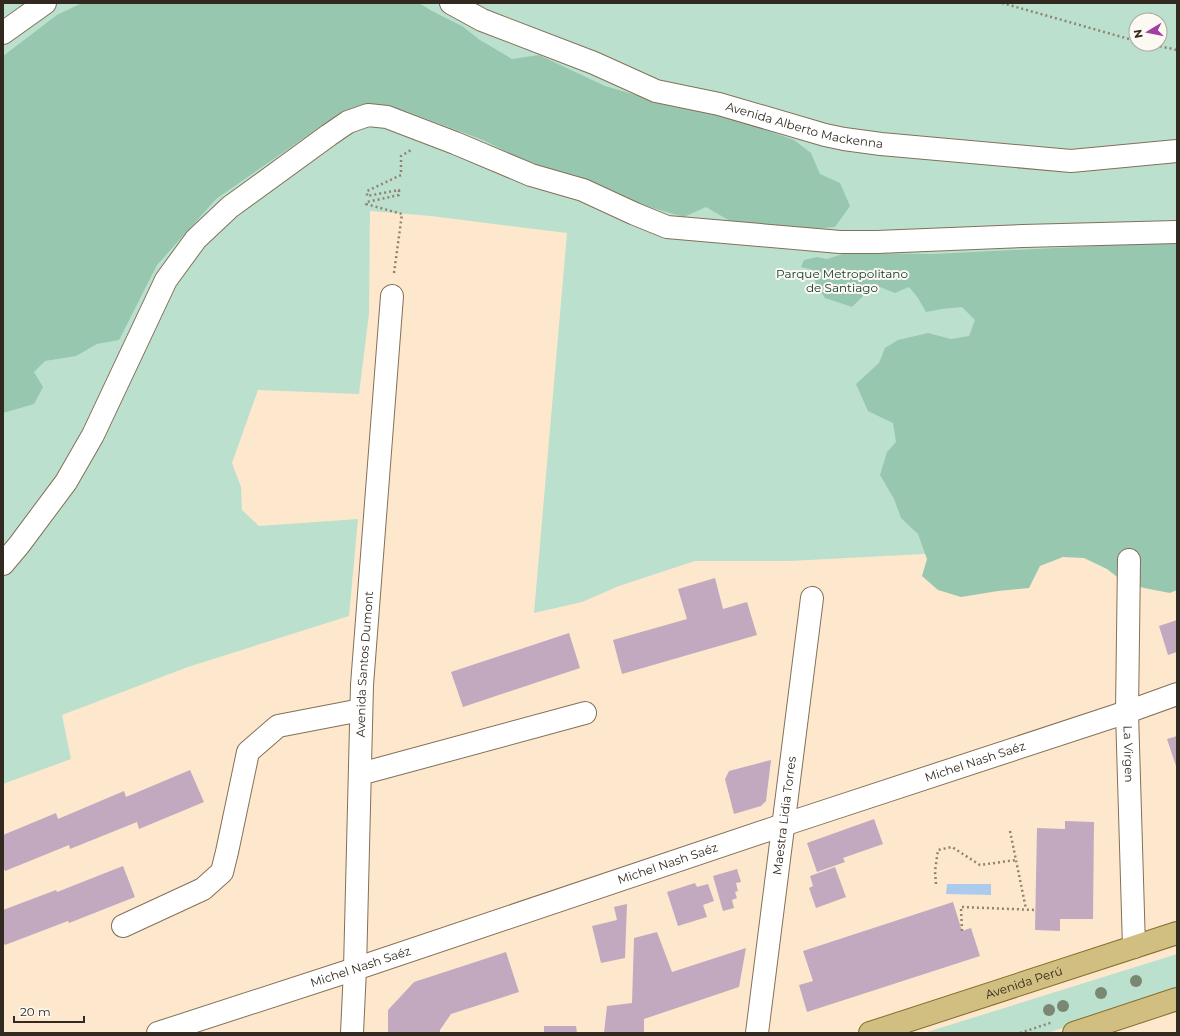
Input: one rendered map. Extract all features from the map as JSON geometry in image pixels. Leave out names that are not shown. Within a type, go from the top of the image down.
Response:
[{"type":"main road","name":"Avenida Perú","points":[[870,1033],[1177,933]]},
{"type":"main road","points":[[1074,1033],[1177,999]]},
{"type":"street","points":[[3,33],[45,3]]},
{"type":"street","name":"Avenida Alberto Mackenna","points":[[451,3],[482,20],[594,63],[656,91],[719,104],[825,135],[881,144],[1071,161],[1177,151]]},
{"type":"street","points":[[3,564],[19,546],[66,482],[93,435],[166,280],[196,239],[230,207],[329,134],[348,122],[368,115],[387,117],[438,136],[531,175],[583,190],[667,227],[847,242],[1177,232]]},
{"type":"street","name":"Avenida Santos Dumont","points":[[352,1033],[362,685],[392,296]]},
{"type":"street","name":"La Virgen","points":[[1129,560],[1127,712],[1134,947]]},
{"type":"street","name":"Maestra Lidia Torres","points":[[757,1033],[812,598]]},
{"type":"street","name":"Michel Nash Saéz","points":[[158,1033],[355,969],[783,825],[1127,712],[1177,694]]},
{"type":"street","points":[[123,926],[203,889],[222,872],[248,752],[278,726],[361,710]]},
{"type":"street","points":[[360,774],[585,713]]},
{"type":"path","points":[[1002,3],[1128,39]]},
{"type":"path","points":[[392,296],[402,214],[366,204],[366,202],[400,195],[399,190],[367,196],[367,191],[401,175],[401,156],[438,136]]},
{"type":"path","points":[[1010,831],[1026,909]]},
{"type":"path","points":[[936,884],[935,871],[938,850],[952,847],[980,865],[1016,860]]},
{"type":"path","points":[[962,931],[960,907],[1036,910]]},
{"type":"green space","name":"Parque Metropolitano de Santiago","points":[[3,3],[1177,3],[1177,546],[963,552],[790,561],[695,561],[619,586],[582,602],[534,613],[567,233],[431,216],[370,211],[369,314],[359,394],[258,390],[232,463],[241,487],[242,510],[259,526],[358,519],[349,616],[188,667],[62,715],[71,759],[3,784]]},
{"type":"green space","points":[[82,3],[419,3],[462,26],[480,40],[512,59],[539,55],[605,86],[649,99],[717,114],[794,140],[811,153],[820,174],[840,183],[850,206],[835,227],[802,230],[730,221],[706,207],[684,217],[639,204],[580,177],[534,166],[483,140],[408,112],[375,104],[354,108],[321,126],[216,199],[157,265],[119,340],[97,344],[76,356],[45,361],[34,372],[43,387],[34,404],[3,413],[3,56],[57,15]]},
{"type":"green space","points":[[1177,242],[1177,590],[1170,593],[1144,588],[1121,580],[1107,569],[1084,558],[1063,557],[1040,566],[1029,588],[961,597],[938,590],[922,576],[927,559],[918,534],[901,518],[894,499],[880,475],[887,452],[896,442],[893,423],[868,411],[856,384],[879,363],[885,348],[898,340],[928,333],[951,339],[969,336],[975,320],[962,307],[926,312],[918,298],[909,287],[895,293],[880,287],[863,296],[852,307],[825,298],[816,285],[813,270],[801,267],[804,260],[817,257],[827,259],[846,253],[934,254]]},
{"type":"green space","points":[[1177,954],[1177,992],[1047,1033],[924,1033]]},
{"type":"water","points":[[947,884],[991,884],[991,895],[946,894]]},
{"type":"building","points":[[715,578],[723,609],[747,602],[757,635],[622,674],[613,640],[687,619],[678,589]]},
{"type":"building","points":[[1177,620],[1177,652],[1168,655],[1159,626]]},
{"type":"building","points":[[569,633],[580,668],[463,707],[451,672]]},
{"type":"building","points":[[1177,736],[1177,769],[1167,739]]},
{"type":"building","points":[[771,760],[766,801],[761,806],[734,814],[725,779],[729,771]]},
{"type":"building","points":[[190,770],[204,802],[139,829],[137,822],[70,849],[69,845],[5,871],[3,867],[3,835],[56,813],[58,819],[124,791],[126,797]]},
{"type":"building","points":[[874,819],[883,844],[843,858],[845,862],[817,872],[807,843]]},
{"type":"building","points":[[1065,821],[1094,822],[1093,919],[1060,919],[1060,931],[1035,930],[1037,828],[1065,829]]},
{"type":"building","points":[[123,866],[135,897],[69,923],[68,921],[5,945],[3,941],[3,910],[56,890],[57,892]]},
{"type":"building","points":[[835,867],[846,897],[816,908],[809,888],[813,886],[810,876]]},
{"type":"building","points":[[737,869],[741,882],[736,883],[738,891],[735,892],[737,898],[732,900],[734,908],[723,911],[713,876]]},
{"type":"building","points":[[695,883],[697,887],[708,884],[714,901],[703,905],[707,917],[678,926],[667,892]]},
{"type":"building","points":[[953,902],[962,931],[971,928],[980,956],[807,1012],[799,985],[813,981],[803,951]]},
{"type":"building","points":[[627,904],[625,958],[601,963],[592,926],[617,920],[614,907]]},
{"type":"building","points":[[657,932],[672,972],[746,948],[739,987],[644,1019],[644,1033],[604,1033],[607,1006],[632,1003],[634,938]]},
{"type":"building","points":[[506,952],[519,992],[451,1014],[440,1030],[440,1033],[388,1033],[388,1010],[414,982]]},
{"type":"building","points":[[544,1026],[576,1026],[577,1033],[544,1033]]}]
